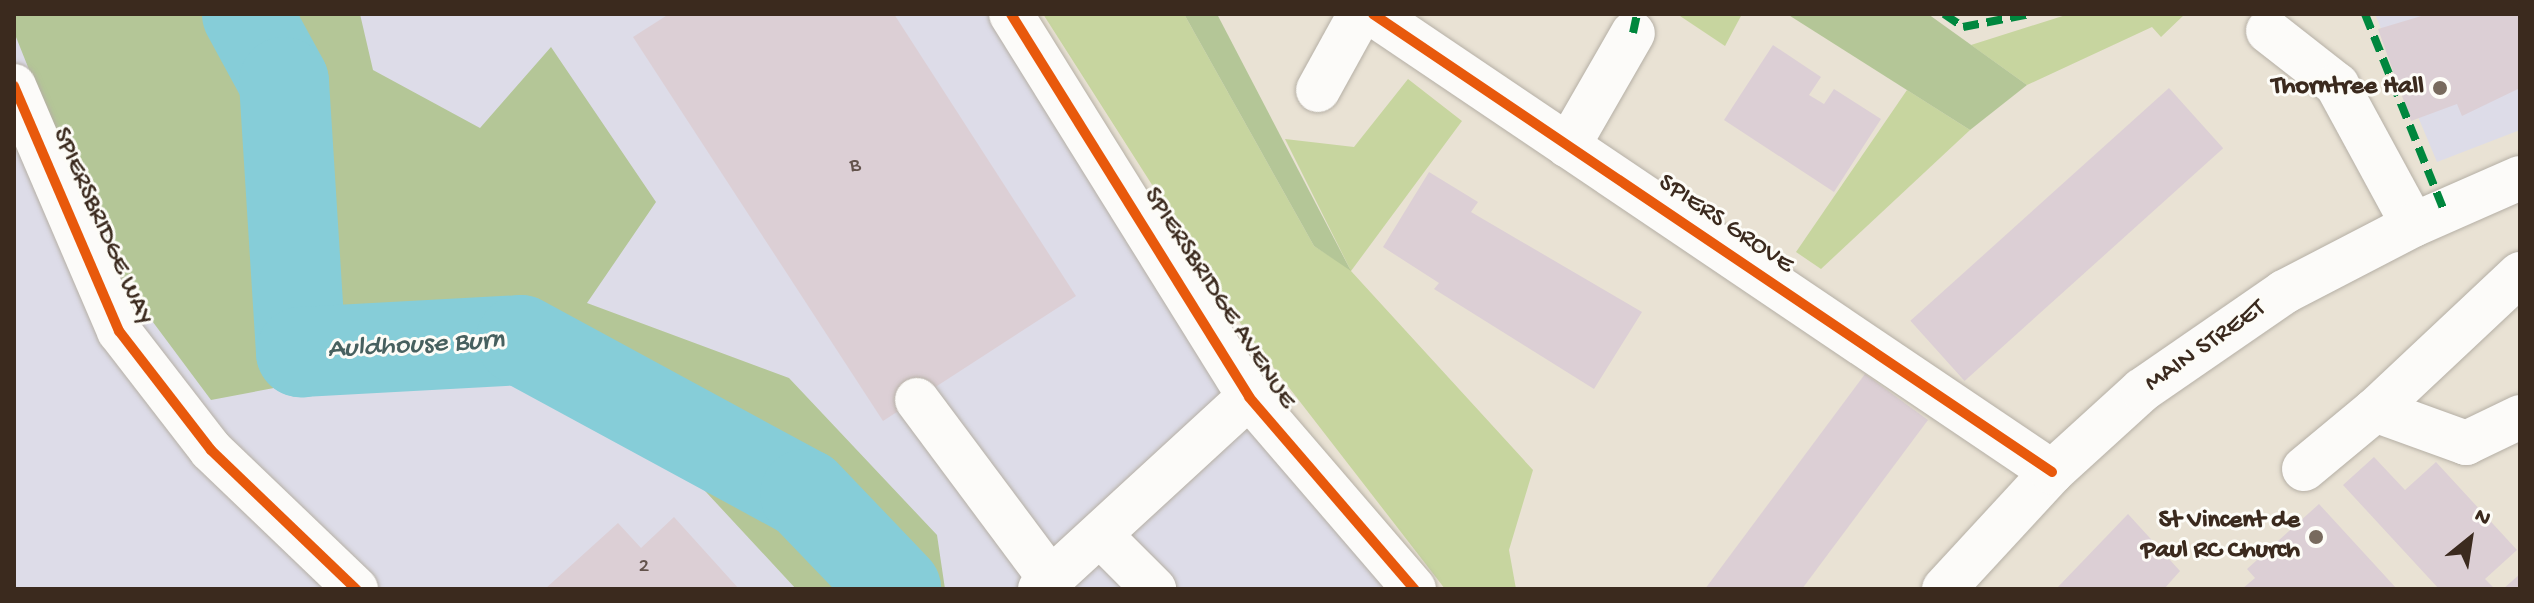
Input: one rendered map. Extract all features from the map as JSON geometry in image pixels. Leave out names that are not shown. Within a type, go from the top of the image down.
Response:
[{"type":"street","name":"SPIERSBRIDGE AVENUE","points":[[1011,14],[1249,397],[1414,589]]},
{"type":"street","points":[[1318,90],[1360,14]]},
{"type":"street","name":"SPIERS GROVE","points":[[1373,14],[2052,472]]},
{"type":"street","points":[[2268,31],[2337,85],[2413,225]]},
{"type":"street","points":[[1568,146],[1633,33]]},
{"type":"street","name":"SPIERSBRIDGE WAY","points":[[14,86],[119,331],[211,450],[356,589]]},
{"type":"street","name":"MAIN STREET","points":[[1944,589],[2052,472],[2142,390],[2224,332],[2284,292],[2413,225],[2519,184]]},
{"type":"street","points":[[2304,469],[2375,410],[2520,274]]},
{"type":"street","points":[[917,400],[1046,584],[1102,537],[1249,397]]},
{"type":"street","points":[[2375,410],[2466,443],[2520,417]]},
{"type":"street","points":[[1102,537],[1154,589]]},
{"type":"shaded area","points":[[14,14],[1007,14],[1251,404],[1414,589],[14,589]]},
{"type":"shaded area","points":[[2375,14],[2520,14],[2520,130],[2437,162]]},
{"type":"green space","points":[[14,14],[360,14],[373,70],[480,128],[551,47],[656,202],[587,303],[789,378],[937,535],[945,589],[796,589],[642,423],[454,354],[211,400],[103,255],[14,32]]},
{"type":"green space","points":[[1043,14],[1184,14],[1314,246],[1350,269],[1285,139],[1354,147],[1408,79],[1462,121],[1351,271],[1533,470],[1509,550],[1516,589],[1445,589],[1246,332]]},
{"type":"green space","points":[[1184,14],[1217,14],[1351,271],[1314,246]]},
{"type":"green space","points":[[1677,14],[1742,14],[1725,46]]},
{"type":"green space","points":[[1787,14],[1928,14],[2027,85],[1970,130]]},
{"type":"green space","points":[[2069,14],[2185,14],[2161,37],[2152,27],[2027,85],[1971,45]]},
{"type":"green space","points":[[1907,90],[1970,130],[1821,269],[1796,252]]},
{"type":"building","points":[[669,14],[894,14],[1076,296],[883,421],[633,37]]},
{"type":"building","points":[[2428,14],[2520,14],[2520,88],[2462,116],[2457,104],[2411,121],[2378,29]]},
{"type":"building","points":[[1773,45],[1821,77],[1809,95],[1824,104],[1834,89],[1881,119],[1834,192],[1724,120]]},
{"type":"building","points":[[2169,88],[2223,148],[1965,381],[1910,321]]},
{"type":"building","points":[[1429,172],[1478,202],[1471,212],[1642,312],[1594,389],[1434,289],[1439,283],[1383,247]]},
{"type":"building","points":[[1865,374],[1928,420],[1802,589],[1705,589]]},
{"type":"building","points":[[2374,457],[2405,490],[2436,462],[2517,550],[2485,579],[2495,589],[2439,589],[2343,485]]},
{"type":"building","name":"St Vincent de Paul RC Church","points":[[2319,504],[2397,589],[2242,589],[2255,578],[2247,569]]},
{"type":"building","points":[[2128,514],[2180,571],[2164,589],[2056,589]]},
{"type":"building","points":[[674,517],[739,589],[545,589],[618,523],[641,548]]},
{"type":"building","points":[[2520,574],[2520,589],[2503,589]]},
{"type":"waterway","name":"Auldhouse Burn","points":[[247,14],[284,82],[301,352],[521,340],[805,494],[896,589]]},
{"type":"marked path","points":[[1633,33],[1637,14]]},
{"type":"marked path","points":[[1944,14],[1963,27],[2030,14]]},
{"type":"marked path","points":[[2365,14],[2444,211]]},
{"type":"cycle path","points":[[1011,14],[1249,397],[1414,589]]},
{"type":"cycle path","points":[[1373,14],[2052,472]]},
{"type":"cycle path","points":[[14,86],[119,331],[211,450],[356,589]]},
{"type":"place","name":"Thorntree Hall","points":[[2440,88]]},
{"type":"place","name":"St Vincent de Paul RC Church","points":[[2316,537]]}]
